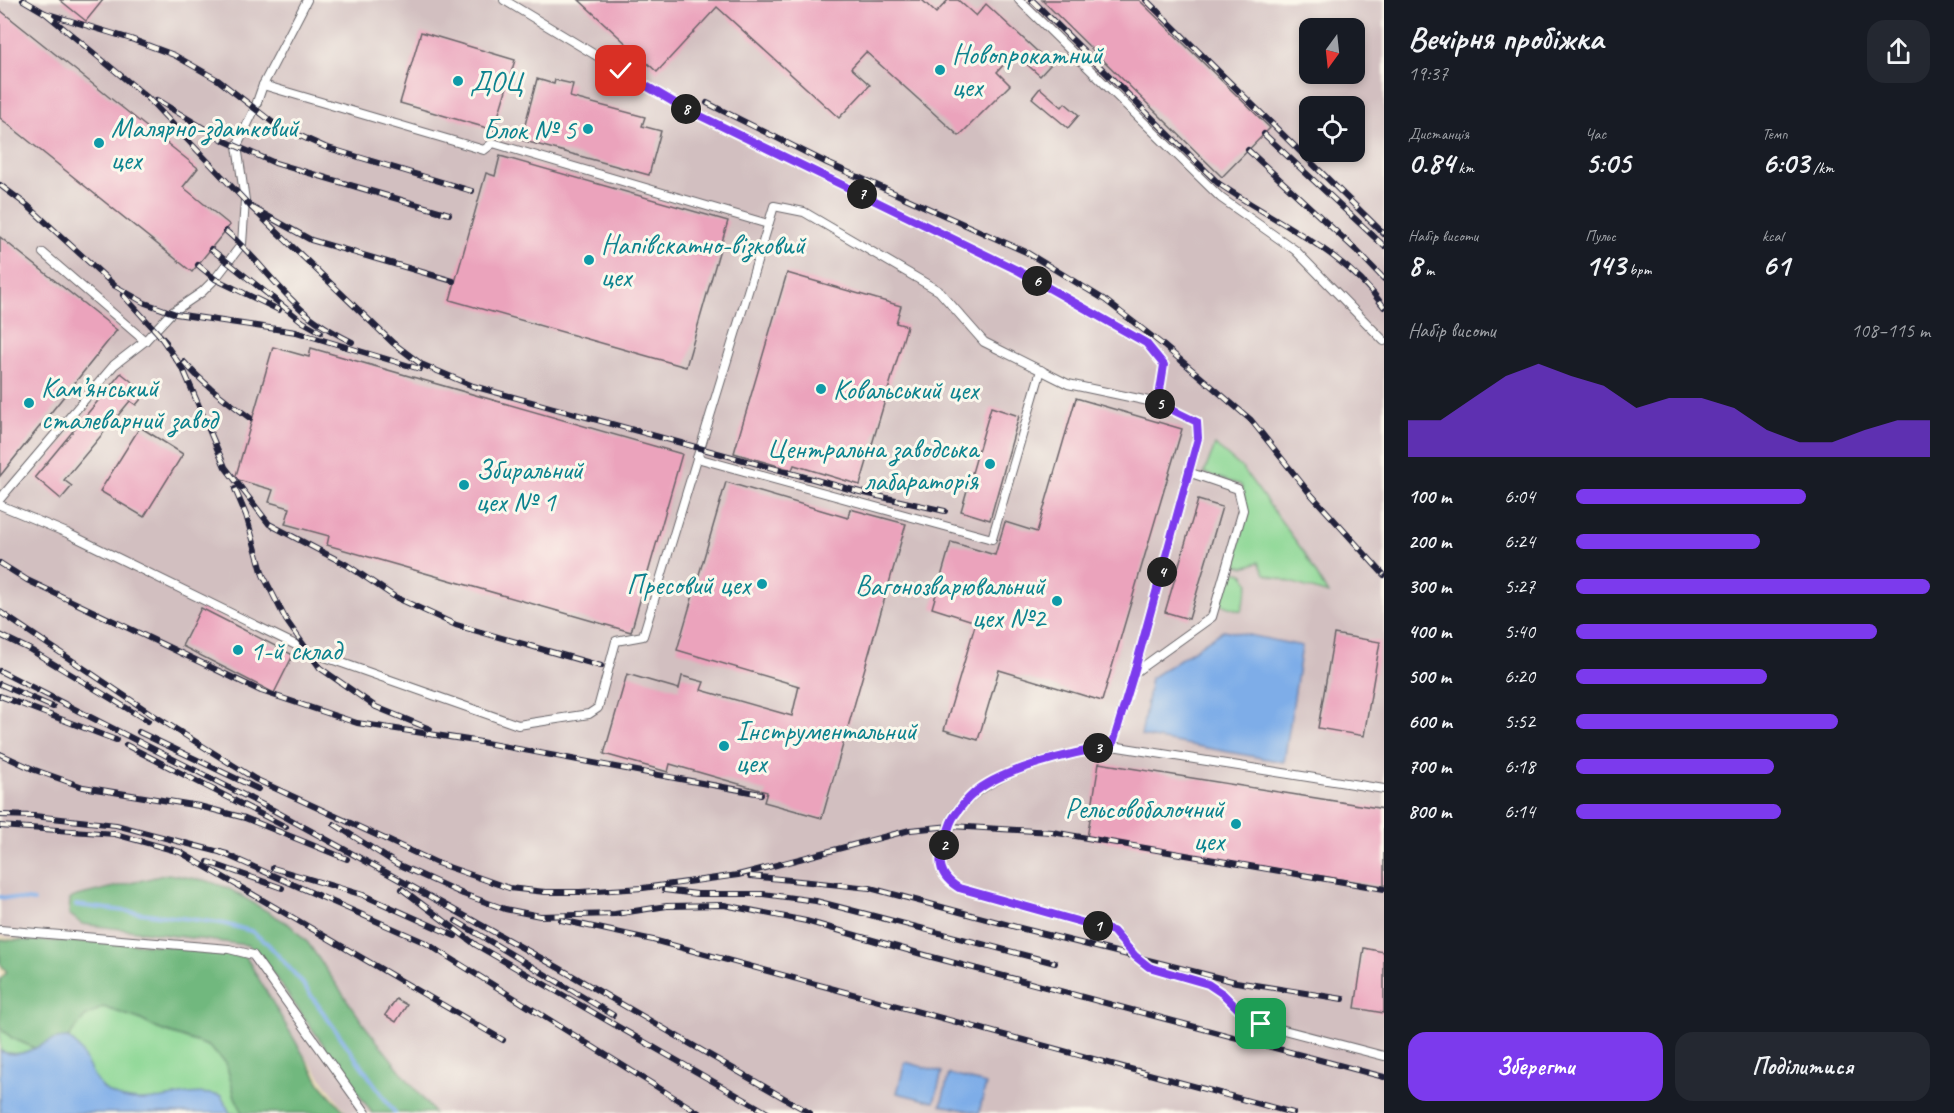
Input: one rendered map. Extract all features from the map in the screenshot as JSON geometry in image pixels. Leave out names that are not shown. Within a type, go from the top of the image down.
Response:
[{"type":"lane","points":[[0,499],[114,365],[145,341],[171,313],[202,292],[216,279],[242,244],[245,200],[237,146],[263,85],[307,0]]},
{"type":"lane","points":[[504,0],[680,106],[1017,270],[1146,343],[1164,365],[1158,403]]},
{"type":"lane","points":[[1019,0],[1221,198],[1295,250],[1384,340]]},
{"type":"lane","points":[[263,85],[484,150],[493,143],[768,224]]},
{"type":"lane","points":[[0,505],[67,533],[308,651],[519,725],[589,714],[598,708],[616,641],[643,636],[774,206],[804,212],[939,291],[984,342],[1068,384],[1158,403],[1197,422],[1198,438],[1112,746]]},
{"type":"lane","points":[[43,253],[145,341]]},
{"type":"lane","points":[[697,458],[992,540],[1041,370]]},
{"type":"lane","points":[[1134,673],[1212,617],[1243,510],[1238,489],[1188,472]]},
{"type":"lane","points":[[1384,789],[1112,746],[1075,752],[1001,776],[974,793],[952,817],[941,852],[940,867],[944,876],[959,888],[1113,931],[1135,956],[1149,967],[1208,984],[1223,994],[1243,1014],[1261,1024],[1384,1056]]},
{"type":"lane","points":[[0,930],[229,949],[253,955],[366,1113]]},
{"type":"shaded area","points":[[0,0],[1384,0],[1384,1113],[347,1113],[245,974],[0,936]]},
{"type":"green space","points":[[1215,445],[1243,469],[1303,551],[1328,594],[1265,574],[1259,562],[1244,567],[1233,564],[1248,512],[1241,485],[1204,473]]},
{"type":"green space","points":[[1230,570],[1243,573],[1249,583],[1241,611],[1220,604]]},
{"type":"green space","points":[[168,874],[208,881],[228,888],[290,925],[308,943],[365,1026],[434,1113],[372,1113],[259,954],[247,945],[82,924],[69,914],[70,899],[77,896]]},
{"type":"green space","points":[[0,940],[155,945],[246,957],[321,1085],[346,1113],[243,1113],[235,1097],[226,1063],[208,1046],[103,1007],[85,1017],[68,1038],[53,1040],[37,1049],[12,1038],[0,1028],[0,979],[7,972],[0,964]]},
{"type":"green space","points":[[103,1007],[208,1046],[226,1063],[235,1097],[243,1113],[230,1113],[221,1096],[176,1096],[141,1103],[120,1098],[102,1087],[92,1077],[78,1048],[68,1038],[85,1017]]},
{"type":"green space","points":[[0,1028],[12,1038],[37,1049],[18,1053],[0,1051]]},
{"type":"water","points":[[1224,630],[1302,646],[1284,762],[1141,736],[1151,678]]},
{"type":"water","points":[[68,1038],[79,1050],[101,1086],[108,1092],[122,1098],[136,1100],[192,1094],[221,1096],[230,1113],[0,1113],[0,1051],[21,1053],[53,1040]]},
{"type":"water","points":[[905,1062],[942,1072],[934,1102],[897,1093]]},
{"type":"water","points":[[949,1074],[986,1084],[979,1113],[941,1105]]},
{"type":"building","points":[[60,0],[103,0],[86,21]]},
{"type":"building","name":"Новопрокатний цех","points":[[579,0],[922,0],[936,13],[948,0],[958,0],[976,16],[986,4],[1051,64],[1040,76],[1014,53],[997,72],[1010,85],[959,136],[866,52],[851,68],[870,85],[839,118],[717,7],[657,72]]},
{"type":"building","points":[[1042,0],[1139,0],[1270,128],[1222,177]]},
{"type":"building","name":"Малярно-здатковий цех","points":[[0,10],[198,168],[183,187],[230,225],[192,272],[0,118]]},
{"type":"building","name":"ДОЦ","points":[[421,32],[515,60],[494,130],[400,103]]},
{"type":"building","name":"Блок № 5","points":[[537,79],[554,84],[555,80],[573,84],[570,97],[645,117],[642,126],[661,131],[649,175],[521,140]]},
{"type":"building","points":[[1040,88],[1062,107],[1065,103],[1079,115],[1068,128],[1032,98]]},
{"type":"building","name":"Напівскатно-візковий цех","points":[[500,156],[728,221],[686,367],[450,300],[486,173],[495,176]]},
{"type":"building","name":"Кам’янський сталеварний завод","points":[[0,237],[117,330],[0,476]]},
{"type":"building","name":"Ковальський цех","points":[[787,273],[901,306],[896,323],[907,326],[860,485],[794,465],[792,470],[734,453]]},
{"type":"building","name":"Збиральний цех № 1","points":[[273,347],[309,357],[311,348],[682,454],[631,632],[327,545],[329,536],[285,524],[290,508],[269,502],[273,490],[235,479]]},
{"type":"building","points":[[121,373],[146,393],[136,405],[130,401],[64,480],[72,486],[61,499],[35,477]]},
{"type":"building","name":"Вагонозварювальний цех №2","points":[[1076,398],[1182,429],[1102,701],[999,670],[978,740],[944,730],[976,622],[932,608],[951,542],[995,555],[1005,522],[1037,532]]},
{"type":"building","name":"Центральна заводська лабараторія","points":[[991,407],[1019,416],[990,520],[961,511]]},
{"type":"building","points":[[140,427],[183,454],[144,517],[100,491]]},
{"type":"building","points":[[726,482],[848,518],[850,509],[906,524],[822,818],[764,802],[767,792],[670,764],[668,772],[604,754],[627,674],[679,689],[682,676],[704,682],[701,690],[792,716],[799,686],[677,650]]},
{"type":"building","points":[[1198,500],[1222,507],[1189,619],[1165,612]]},
{"type":"building","name":"1-й склад","points":[[201,608],[293,655],[274,693],[182,646]]},
{"type":"building","points":[[1334,634],[1380,642],[1364,736],[1318,728]]},
{"type":"building","name":"Рельсовобалочний цех","points":[[1099,763],[1384,809],[1384,886],[1087,838]]},
{"type":"building","points":[[1364,948],[1384,952],[1384,1013],[1355,1008]]},
{"type":"building","points":[[396,999],[407,1005],[396,1022],[385,1015]]},
{"type":"waterway","points":[[0,897],[34,901]]},
{"type":"waterway","points":[[76,905],[221,923],[251,931],[268,944],[300,980],[395,1113]]},
{"type":"railway","points":[[23,0],[45,13],[131,39],[174,55],[218,80],[276,125],[325,147],[472,191]]},
{"type":"railway","points":[[1032,0],[1218,183],[1328,253],[1349,269],[1384,307]]},
{"type":"railway","points":[[1146,0],[1384,234]]},
{"type":"railway","points":[[45,13],[147,97],[251,207],[311,240],[453,281]]},
{"type":"railway","points":[[157,100],[225,141],[275,163],[449,214]]},
{"type":"railway","points":[[707,103],[827,163],[1026,252],[1105,300],[1163,345],[1251,420],[1307,490],[1384,575]]},
{"type":"railway","points":[[1264,134],[1384,246]]},
{"type":"railway","points":[[1248,150],[1384,279]]},
{"type":"railway","points":[[0,185],[28,206],[115,286],[145,303],[176,314],[296,332],[420,369]]},
{"type":"railway","points":[[251,207],[393,343],[421,364],[473,386],[860,492],[945,511]]},
{"type":"railway","points":[[226,231],[307,314],[352,342]]},
{"type":"railway","points":[[211,249],[303,322],[321,332]]},
{"type":"railway","points":[[198,265],[215,279],[279,310]]},
{"type":"railway","points":[[123,295],[166,342]]},
{"type":"railway","points":[[160,336],[184,371],[225,467],[269,524],[347,565],[395,597],[456,625],[601,666]]},
{"type":"railway","points":[[184,362],[207,385],[250,418]]},
{"type":"railway","points":[[235,489],[246,515],[263,575],[286,620],[320,668],[376,707],[430,729]]},
{"type":"railway","points":[[0,563],[27,580],[261,691],[357,723],[475,741],[761,794]]},
{"type":"railway","points":[[0,612],[150,713],[255,779],[437,863],[509,888],[545,892],[580,892],[643,888],[738,875],[910,830],[951,826],[1052,832],[1384,889]]},
{"type":"railway","points":[[0,635],[29,649],[148,721]]},
{"type":"railway","points":[[0,671],[273,810],[559,968],[810,1113]]},
{"type":"railway","points":[[0,684],[53,707]]},
{"type":"railway","points":[[0,696],[116,740]]},
{"type":"railway","points":[[139,732],[258,789]]},
{"type":"railway","points":[[126,745],[286,827]]},
{"type":"railway","points":[[0,754],[35,770],[83,787],[199,806],[245,818],[347,859]]},
{"type":"railway","points":[[0,815],[34,816],[116,825],[227,854]]},
{"type":"railway","points":[[334,824],[397,864],[463,894],[505,909],[540,916],[615,914],[667,906],[724,905],[806,921],[932,957],[1384,1077]]},
{"type":"railway","points":[[0,826],[115,834],[180,852],[503,1040]]},
{"type":"railway","points":[[220,852],[426,943],[699,1113]]},
{"type":"railway","points":[[208,862],[282,888]]},
{"type":"railway","points":[[273,868],[363,895],[455,936]]},
{"type":"railway","points":[[750,876],[870,888],[1236,982],[1343,999]]},
{"type":"railway","points":[[402,889],[476,945],[768,1113]]},
{"type":"railway","points":[[664,890],[697,894],[763,894],[816,901],[1055,963]]},
{"type":"railway","points":[[561,920],[653,940],[1293,1113]]},
{"type":"railway","points":[[456,921],[613,1015]]},
{"type":"place","name":"Новопрокатний цех","points":[[940,70]]},
{"type":"place","name":"ДОЦ","points":[[458,81]]},
{"type":"place","name":"Блок № 5","points":[[588,129]]},
{"type":"place","name":"Малярно-здатковий цех","points":[[99,143]]},
{"type":"place","name":"Напівскатно-візковий цех","points":[[589,260]]},
{"type":"place","name":"Ковальський цех","points":[[821,389]]},
{"type":"place","name":"Кам’янський сталеварний завод","points":[[29,403]]},
{"type":"place","name":"Центральна заводська лабараторія","points":[[990,464]]},
{"type":"place","name":"Збиральний цех № 1","points":[[464,485]]},
{"type":"place","name":"Пресовий цех","points":[[762,584]]},
{"type":"place","name":"Вагонозварювальний цех №2","points":[[1057,601]]},
{"type":"place","name":"1-й склад","points":[[238,650]]},
{"type":"place","name":"Інструментальний цех","points":[[724,746]]},
{"type":"place","name":"Рельсовобалочний цех","points":[[1236,824]]},
{"type":"route","points":[[621,71],[680,106],[1017,270],[1146,343],[1164,365],[1158,403],[1197,422],[1198,438],[1112,746],[1075,752],[1001,776],[974,793],[952,817],[941,852],[940,867],[944,876],[959,888],[1113,931],[1135,956],[1149,967],[1208,984],[1223,994],[1243,1014],[1261,1024]]}]
